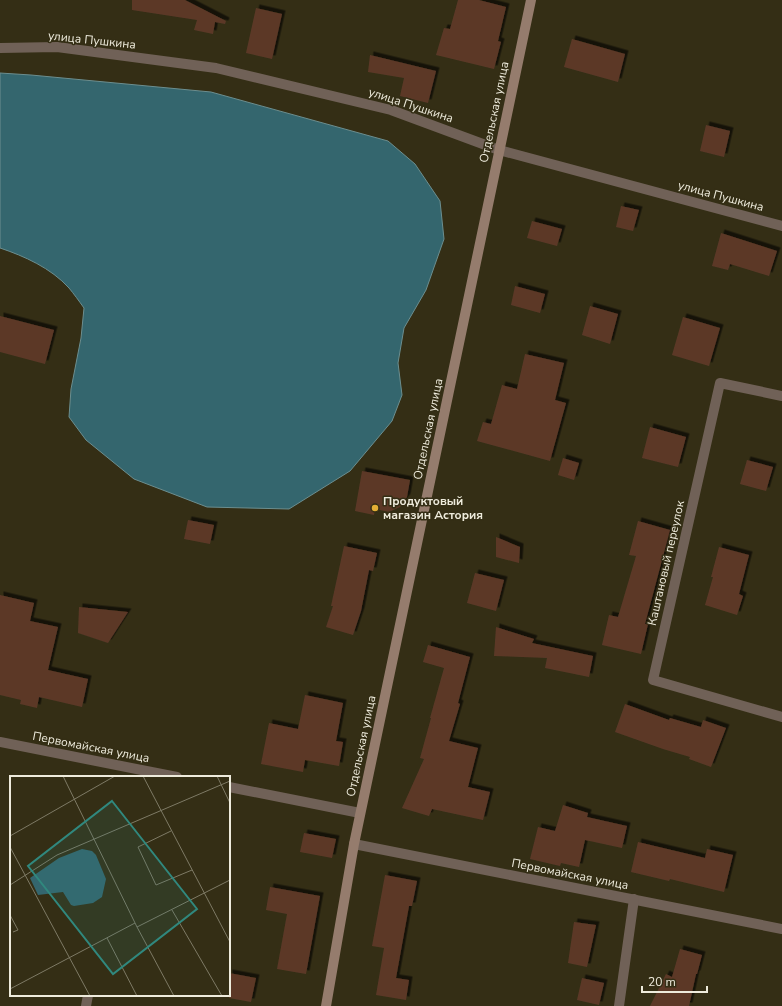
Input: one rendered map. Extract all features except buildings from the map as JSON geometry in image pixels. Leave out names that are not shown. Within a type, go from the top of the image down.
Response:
[{"type":"street","name":"Отдельская улица","points":[[326,1006],[360,813],[531,0]]},
{"type":"street","name":"улица Пушкина","points":[[0,48],[57,47],[216,68],[391,110],[499,150],[782,226]]},
{"type":"street","name":"Каштановый переулок","points":[[782,396],[720,383],[653,680],[782,718]]},
{"type":"street","name":"Первомайская улица","points":[[0,742],[128,772],[167,776]]},
{"type":"street","points":[[230,787],[360,813]]},
{"type":"street","name":"Первомайская улица","points":[[354,844],[782,929]]},
{"type":"street","points":[[619,1006],[634,899]]},
{"type":"street","points":[[86,1006],[88,996]]},
{"type":"water","points":[[0,73],[211,92],[388,141],[415,164],[440,201],[444,239],[426,290],[404,328],[398,363],[402,395],[392,421],[350,471],[289,509],[207,507],[134,479],[86,440],[69,417],[71,389],[81,338],[84,308],[69,288],[54,274],[28,259],[0,248]]},
{"type":"place","name":"Продуктовый магазин Астория","points":[[375,508]]}]
